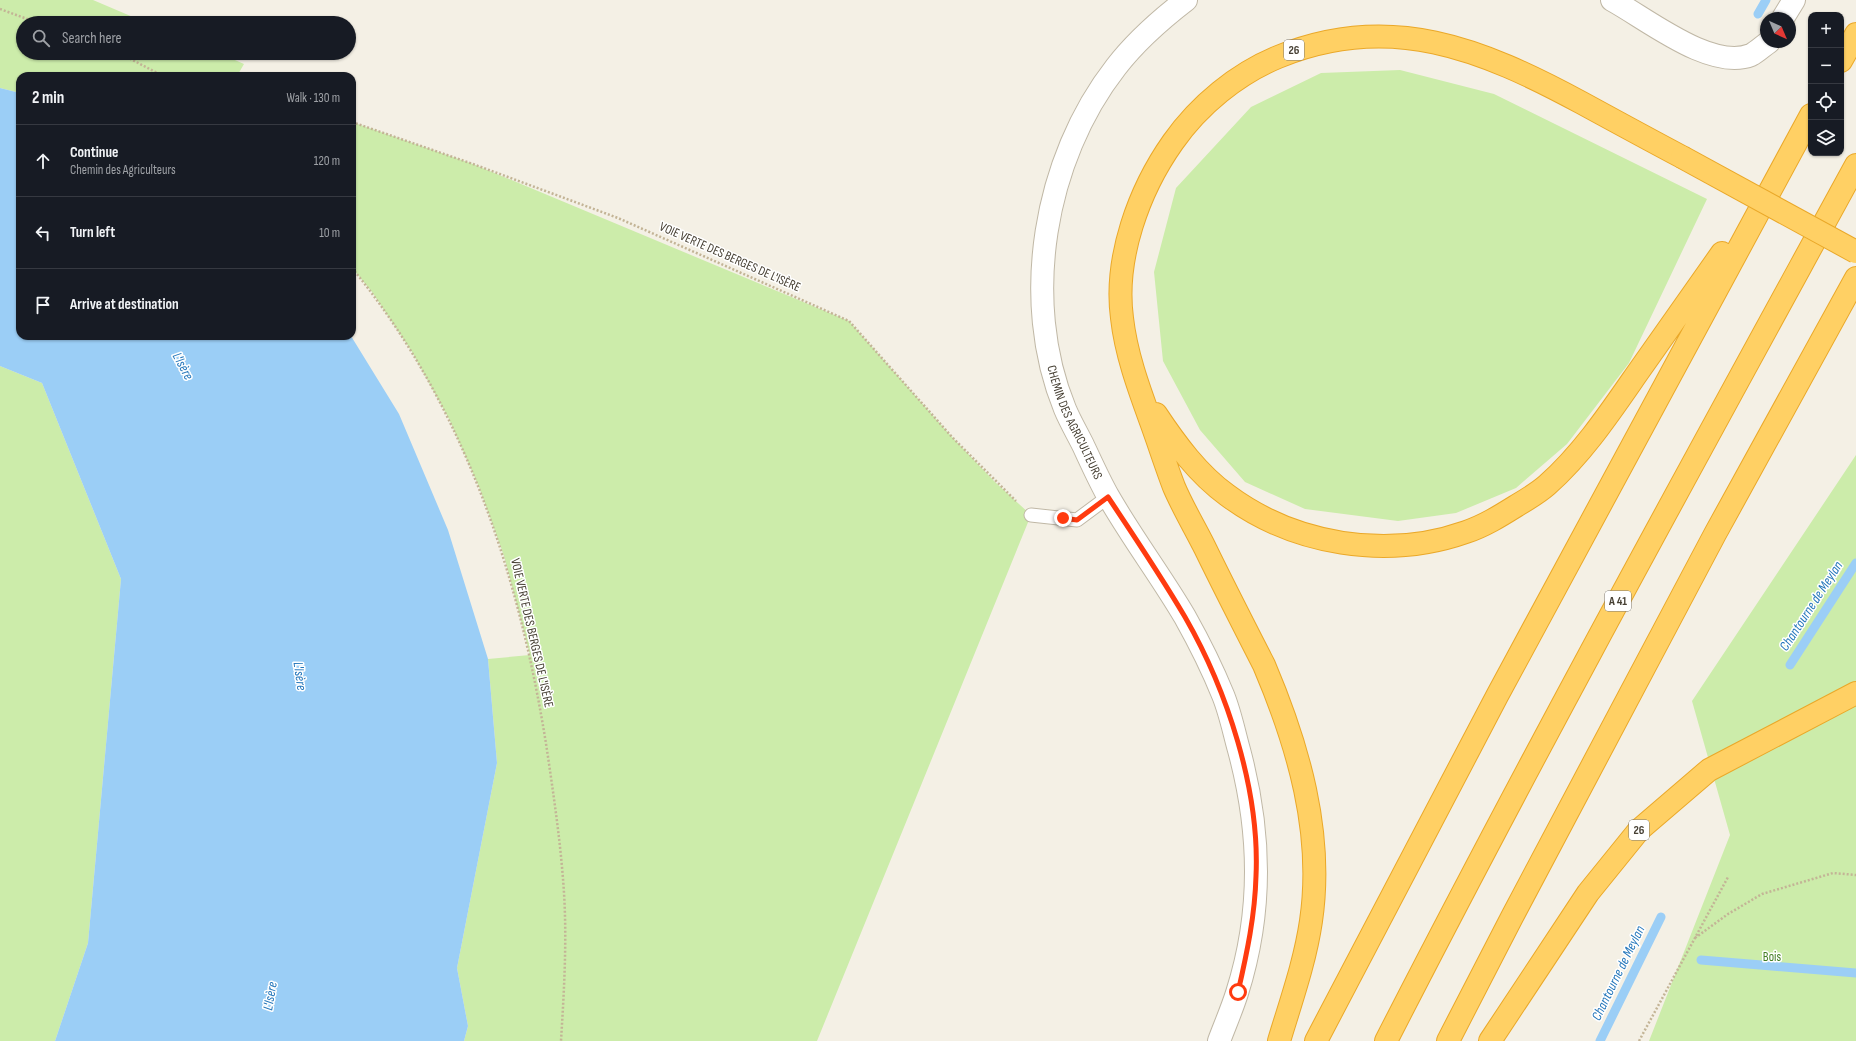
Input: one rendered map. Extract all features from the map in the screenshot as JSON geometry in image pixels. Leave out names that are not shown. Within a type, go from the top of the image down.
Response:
[{"type":"highway","points":[[1844,56],[1856,34]]},
{"type":"highway","name":"26","points":[[1139,390],[1121,316],[1125,249],[1133,219],[1147,185],[1161,158],[1177,135],[1198,112],[1241,76],[1268,61],[1294,50],[1326,42],[1359,37],[1387,35],[1421,39],[1458,47],[1500,62],[1541,81],[1856,252]]},
{"type":"highway","points":[[1316,1041],[1497,696],[1808,120]]},
{"type":"highway","name":"A 41","points":[[1386,1041],[1456,904],[1626,586],[1856,166]]},
{"type":"highway","points":[[1139,390],[1166,429],[1206,478],[1227,495],[1250,510],[1279,525],[1306,536],[1341,543],[1374,546],[1402,545],[1433,541],[1465,532],[1492,521],[1520,504],[1545,487],[1572,461],[1615,405],[1780,171]]},
{"type":"highway","points":[[1448,1041],[1512,917],[1712,541],[1856,278]]},
{"type":"highway","points":[[1139,390],[1175,489],[1264,665],[1274,688],[1292,738],[1305,788],[1311,830],[1314,871],[1311,920],[1302,966],[1279,1041]]},
{"type":"highway","name":"26","points":[[1490,1041],[1588,893],[1639,830],[1709,770],[1856,693]]},
{"type":"street","name":"CHEMIN DES AGRICULTEURS","points":[[1186,0],[1139,40],[1115,68],[1084,116],[1067,154],[1055,193],[1043,253],[1044,321],[1050,364],[1065,409],[1108,497],[1184,616],[1201,648],[1224,697],[1250,791],[1255,834],[1257,874],[1254,909],[1238,992],[1219,1041]]},
{"type":"street","points":[[1612,0],[1694,49],[1715,56],[1734,58],[1752,55],[1761,48]]},
{"type":"street","points":[[1787,12],[1794,0]]},
{"type":"lane","points":[[1031,515],[1077,520],[1108,497]]},
{"type":"path","points":[[0,9],[19,16]]},
{"type":"path","points":[[132,60],[155,72]]},
{"type":"path","name":"VOIE VERTE DES BERGES DE L'ISÈRE","points":[[356,123],[480,166],[618,218],[848,321],[952,437],[995,482],[1031,515]]},
{"type":"path","name":"VOIE VERTE DES BERGES DE L'ISÈRE","points":[[356,273],[372,292],[412,352],[448,418],[479,487],[504,556],[530,655],[542,718],[556,807],[564,894],[564,982],[561,1041]]},
{"type":"path","points":[[1694,939],[1728,914],[1762,894],[1833,873],[1856,875]]},
{"type":"path","points":[[1639,1041],[1728,877]]},
{"type":"green space","points":[[0,0],[93,0],[131,16],[16,16],[16,60],[235,60],[244,64],[239,72],[16,72],[16,92],[0,88]]},
{"type":"green space","points":[[1400,70],[1494,94],[1707,199],[1629,363],[1567,444],[1516,488],[1456,513],[1398,521],[1305,509],[1245,482],[1200,430],[1163,361],[1154,272],[1176,188],[1251,107],[1321,73]]},
{"type":"green space","points":[[356,123],[473,164],[849,321],[952,437],[995,482],[1031,515],[817,1041],[464,1041],[468,1026],[457,968],[497,763],[488,659],[530,655],[504,556],[479,487],[449,419],[412,352],[372,292],[356,273]]},
{"type":"green space","points":[[0,366],[42,383],[121,579],[88,943],[55,1041],[0,1041]]},
{"type":"green space","name":"Bois","points":[[1856,455],[1856,1041],[1649,1041],[1730,835],[1692,701]]},
{"type":"water","name":"L'Isère","points":[[0,88],[16,92],[16,340],[353,340],[399,414],[448,530],[488,659],[497,763],[457,968],[468,1026],[464,1041],[55,1041],[88,943],[121,579],[42,383],[0,366]]},
{"type":"waterway","points":[[1758,14],[1766,0]]},
{"type":"waterway","name":"Chantourne de Meylan","points":[[1790,665],[1856,563]]},
{"type":"waterway","name":"Chantourne de Meylan","points":[[1600,1041],[1661,917]]},
{"type":"waterway","points":[[1701,960],[1856,973]]},
{"type":"route","points":[[1063,518],[1077,520],[1108,497],[1184,616],[1224,697],[1250,791],[1255,834],[1257,874],[1254,909],[1238,992]]}]
